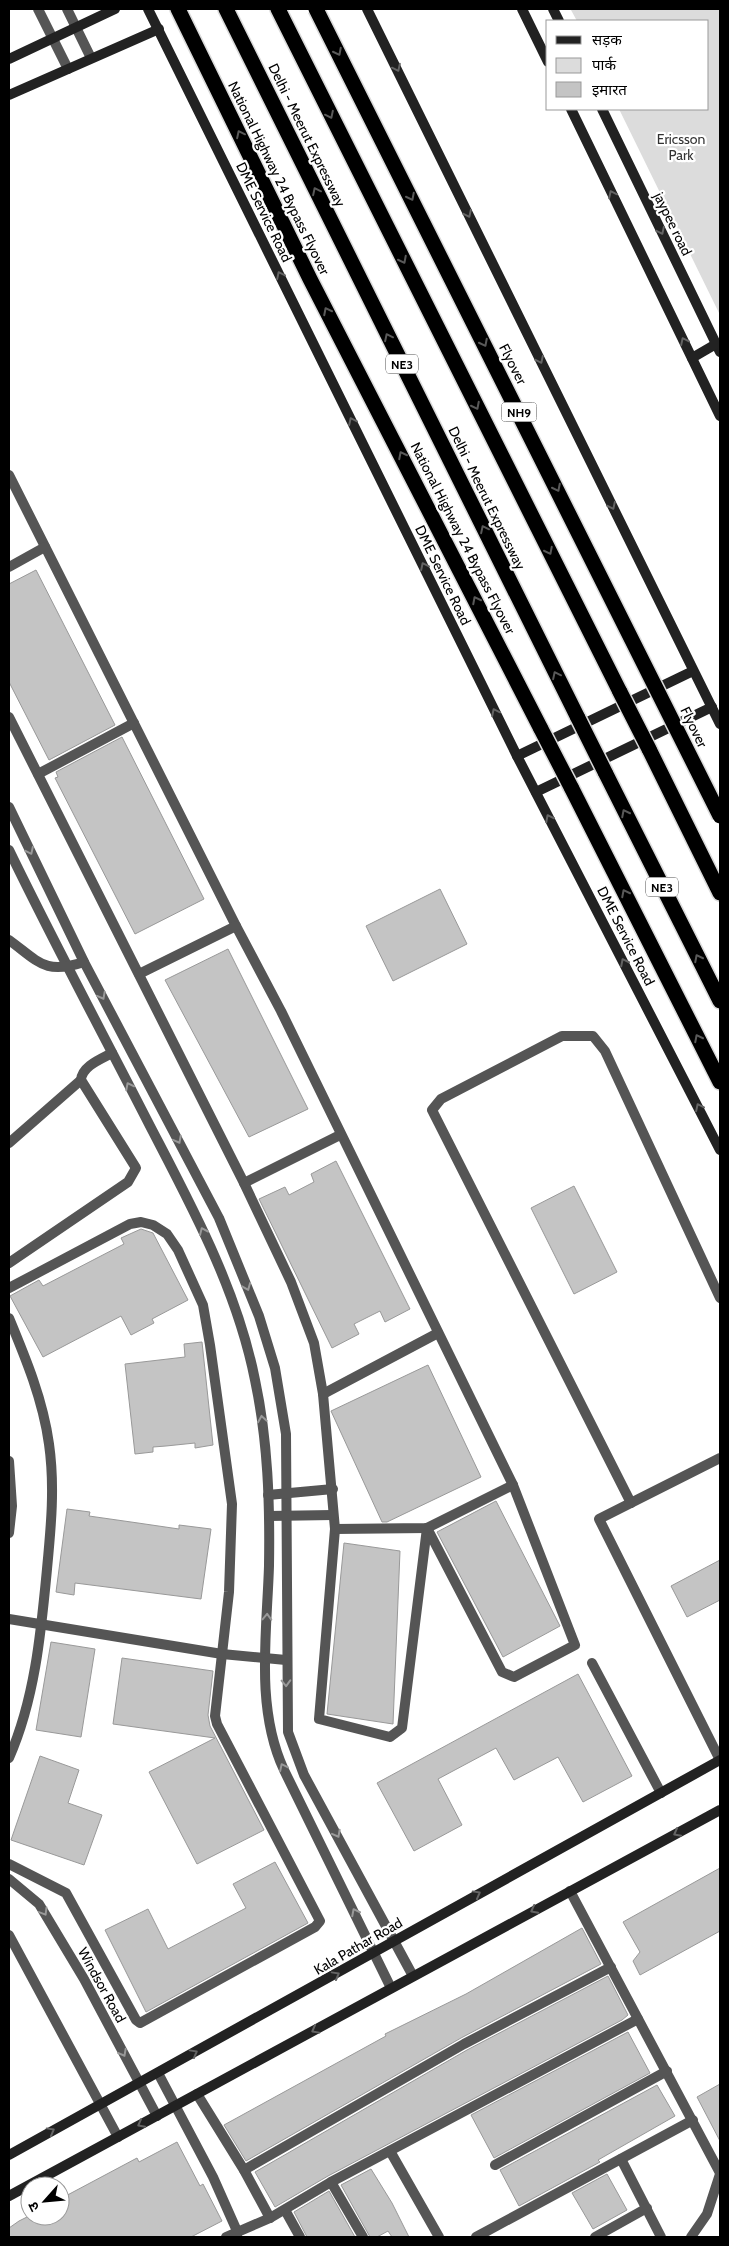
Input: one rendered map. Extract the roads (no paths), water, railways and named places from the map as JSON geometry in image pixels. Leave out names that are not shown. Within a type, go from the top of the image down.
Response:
[{"type":"highway","name":"National Highway 24 Bypass Flyover","points":[[178,9],[310,279],[499,643],[720,1082]]},
{"type":"highway","name":"Delhi - Meerut Expressway","points":[[226,9],[604,772],[720,1001]]},
{"type":"highway","points":[[278,9],[720,893]]},
{"type":"highway","name":"Flyover","points":[[316,9],[720,816]]},
{"type":"street","points":[[38,9],[68,68]]},
{"type":"street","points":[[67,9],[91,58]]},
{"type":"street","points":[[9,59],[115,9]]},
{"type":"street","name":"DME Service Road","points":[[148,9],[517,756],[720,1150]]},
{"type":"street","points":[[367,9],[720,724]]},
{"type":"street","points":[[522,9],[546,58]]},
{"type":"street","points":[[9,96],[158,29]]},
{"type":"street","points":[[570,110],[720,416]]},
{"type":"street","name":"jaypee road","points":[[602,110],[718,348]]},
{"type":"street","points":[[692,358],[718,348]]},
{"type":"street","points":[[9,475],[236,926],[281,1011],[340,1135],[513,1485],[575,1640],[575,1645],[514,1677],[502,1672],[426,1528]]},
{"type":"street","points":[[9,566],[45,547]]},
{"type":"street","points":[[517,756],[693,671]]},
{"type":"street","points":[[536,792],[712,707]]},
{"type":"street","points":[[9,717],[244,1183],[291,1282],[314,1343],[323,1394],[333,1489],[335,1530],[319,1719],[390,1737],[402,1728],[426,1528]]},
{"type":"street","points":[[38,774],[134,723]]},
{"type":"street","points":[[9,807],[84,962],[219,1218],[258,1316],[275,1368],[286,1434],[288,1493],[286,1660],[288,1732],[304,1775],[412,1976]]},
{"type":"street","points":[[9,850],[66,968],[204,1231],[241,1326],[255,1379],[266,1448],[269,1516],[266,1659],[269,1716],[276,1753],[391,1988]]},
{"type":"street","points":[[139,974],[236,926]]},
{"type":"street","points":[[9,940],[43,965],[52,968],[66,968],[84,962]]},
{"type":"street","points":[[631,1503],[432,1110],[441,1099],[562,1036],[593,1036],[605,1051],[720,1298]]},
{"type":"street","points":[[9,1144],[80,1080],[81,1075],[91,1065],[112,1053]]},
{"type":"street","points":[[9,1264],[128,1182],[134,1175],[136,1168],[80,1080]]},
{"type":"street","points":[[244,1183],[340,1135]]},
{"type":"street","points":[[9,1288],[130,1224],[141,1222],[153,1225],[167,1234],[178,1250],[203,1305],[232,1504],[229,1592],[215,1707],[217,1724],[320,1916],[318,1924],[140,2023],[136,2020],[66,1893],[9,1864]]},
{"type":"street","points":[[9,1318],[38,1392],[49,1445],[52,1510],[42,1624],[26,1711],[9,1758]]},
{"type":"street","points":[[323,1394],[438,1334]]},
{"type":"street","points":[[720,1458],[598,1519],[720,1760]]},
{"type":"street","points":[[9,1461],[12,1506],[9,1533]]},
{"type":"street","points":[[335,1530],[426,1528],[513,1485]]},
{"type":"street","points":[[268,1495],[333,1489]]},
{"type":"street","points":[[269,1516],[333,1515]]},
{"type":"street","points":[[9,1619],[222,1654],[286,1660]]},
{"type":"street","points":[[592,1664],[661,1793]]},
{"type":"street","name":"Kala Pathar Road","points":[[9,2155],[349,1968],[374,1951],[720,1760]]},
{"type":"street","points":[[9,2196],[720,1810]]},
{"type":"street","name":"Windsor Road","points":[[9,1879],[39,1904],[84,1980],[157,2116]]},
{"type":"street","points":[[570,1891],[693,2120],[717,2157],[720,2173],[707,2214],[691,2237]]},
{"type":"street","points":[[9,1935],[118,2137]]},
{"type":"street","points":[[244,2170],[464,2044],[611,1967]]},
{"type":"street","points":[[226,2237],[237,2234],[270,2218],[331,2182],[638,2019]]},
{"type":"street","points":[[495,2165],[666,2071]]},
{"type":"street","points":[[158,2073],[213,2177],[237,2234]]},
{"type":"street","points":[[197,2094],[244,2170],[270,2218]]},
{"type":"street","points":[[476,2237],[693,2120]]},
{"type":"street","points":[[390,2151],[438,2237]]},
{"type":"street","points":[[621,2159],[661,2237]]},
{"type":"street","points":[[331,2182],[363,2237]]},
{"type":"street","points":[[595,2237],[647,2208]]},
{"type":"street","points":[[285,2210],[300,2237]]},
{"type":"park label","name":"Ericsson Park","points":[[681,148]]}]
